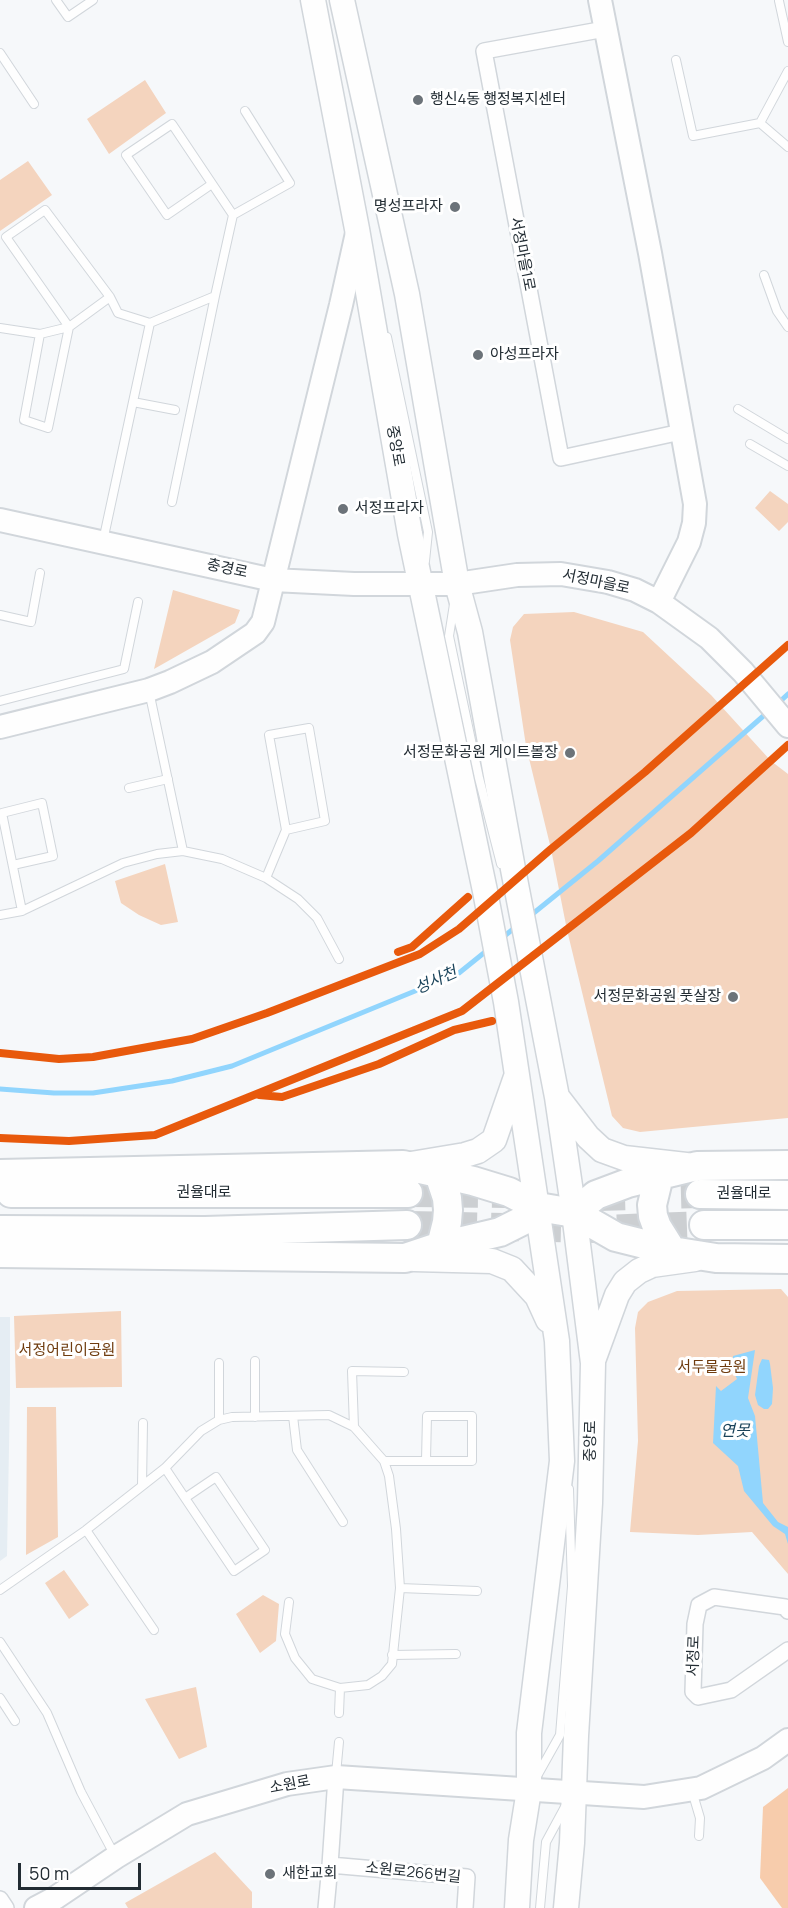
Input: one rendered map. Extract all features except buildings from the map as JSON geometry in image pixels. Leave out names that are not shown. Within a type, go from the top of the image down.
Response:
[{"type":"highway","points":[[0,1174],[403,1165],[438,1172],[509,1192],[538,1208],[574,1213],[616,1237],[672,1251],[716,1258],[788,1258]]},
{"type":"highway","points":[[574,1213],[596,1195],[628,1183],[697,1166],[788,1165]]},
{"type":"highway","points":[[438,1172],[447,1198],[448,1210],[441,1246]]},
{"type":"highway","points":[[659,1176],[653,1199],[653,1216],[672,1251]]},
{"type":"highway","name":"권율대로","points":[[0,1194],[408,1193]]},
{"type":"highway","name":"권율대로","points":[[700,1194],[788,1195]]},
{"type":"highway","points":[[0,1253],[405,1258],[441,1246],[500,1232],[526,1219],[538,1208]]},
{"type":"highway","points":[[0,1230],[205,1231],[407,1225]]},
{"type":"highway","name":"권율대로","points":[[705,1225],[788,1225]]},
{"type":"main road","name":"중앙로","points":[[313,0],[357,229],[410,534],[506,1002],[557,1341],[562,1461],[529,1733],[529,1790],[521,1840],[517,1908]]},
{"type":"main road","points":[[342,0],[407,294],[457,584]]},
{"type":"main road","points":[[600,0],[650,253],[695,504],[694,523],[689,542],[659,602]]},
{"type":"main road","points":[[0,727],[149,690],[212,662],[255,633],[263,622],[341,305],[357,229]]},
{"type":"main road","name":"충경로","points":[[0,520],[273,580],[354,584],[457,584]]},
{"type":"main road","name":"서정마을로","points":[[457,584],[517,574],[561,574],[608,582],[635,590],[659,602],[709,638],[743,672],[788,726]]},
{"type":"main road","name":"중앙로","points":[[457,584],[470,632],[508,871],[557,1097],[592,1363],[590,1503],[566,1908]]},
{"type":"main road","points":[[403,1165],[465,1155],[494,1140],[517,1072]]},
{"type":"main road","points":[[557,1097],[588,1137],[611,1155],[697,1166]]},
{"type":"main road","points":[[405,1258],[492,1262],[512,1269],[537,1296],[557,1341]]},
{"type":"main road","points":[[592,1363],[617,1295],[625,1282],[639,1271],[652,1265],[681,1260],[716,1258]]},
{"type":"main road","points":[[574,1791],[644,1797],[701,1788],[763,1758],[788,1740]]},
{"type":"main road","name":"소원로","points":[[36,1908],[187,1814],[287,1784],[336,1777],[574,1791]]},
{"type":"street","name":"서정마을1로","points":[[605,28],[484,51],[486,63],[561,458],[681,432]]},
{"type":"street","name":"서정로","points":[[788,1611],[785,1607],[714,1597],[699,1605],[695,1624],[693,1692],[698,1697],[731,1690],[788,1650]]},
{"type":"street","points":[[326,1908],[336,1777]]},
{"type":"street","name":"소원로266번길","points":[[330,1865],[467,1877],[465,1908]]},
{"type":"street","points":[[0,1899],[6,1908]]},
{"type":"lane","points":[[56,0],[68,17],[93,0]]},
{"type":"lane","points":[[779,0],[788,42]]},
{"type":"lane","points":[[0,53],[34,104]]},
{"type":"lane","points":[[676,60],[693,136],[760,123]]},
{"type":"lane","points":[[760,123],[788,71]]},
{"type":"lane","points":[[233,215],[290,183],[244,111]]},
{"type":"lane","points":[[760,123],[788,147]]},
{"type":"lane","points":[[171,502],[233,215],[172,124],[126,155],[166,215],[212,184]]},
{"type":"lane","points":[[40,334],[24,420],[48,428],[69,327],[6,237],[45,210],[110,297],[118,313],[150,323],[215,296]]},
{"type":"lane","points":[[357,229],[382,318]]},
{"type":"lane","points":[[764,275],[777,311],[788,327]]},
{"type":"lane","points":[[0,328],[40,334],[69,327],[110,297]]},
{"type":"lane","points":[[103,543],[150,323]]},
{"type":"lane","points":[[385,329],[394,362],[428,532],[422,584]]},
{"type":"lane","points":[[133,402],[175,410]]},
{"type":"lane","points":[[738,409],[788,439]]},
{"type":"lane","points":[[750,444],[788,466]]},
{"type":"lane","points":[[0,615],[31,622],[40,573]]},
{"type":"lane","points":[[0,701],[124,669],[138,602]]},
{"type":"lane","points":[[149,690],[183,851]]},
{"type":"lane","points":[[266,878],[286,830],[269,735],[309,728],[325,821],[286,830]]},
{"type":"lane","points":[[129,788],[168,779]]},
{"type":"lane","points":[[13,865],[53,856],[42,803],[2,813],[22,911]]},
{"type":"lane","points":[[0,915],[22,911],[123,863],[157,854],[183,851],[222,859],[266,878],[298,899],[317,918],[339,959]]},
{"type":"lane","points":[[557,1341],[569,1473]]},
{"type":"lane","points":[[255,1361],[255,1417]]},
{"type":"lane","points":[[219,1363],[219,1420]]},
{"type":"lane","points":[[354,1427],[352,1371],[404,1372]]},
{"type":"lane","points":[[0,1590],[86,1530],[165,1468],[201,1431],[219,1420],[329,1415],[354,1427],[384,1461],[389,1476],[400,1588],[392,1664],[382,1676],[368,1685],[340,1688],[312,1679],[295,1658],[285,1634],[289,1602]]},
{"type":"lane","points":[[293,1416],[297,1450],[343,1522]]},
{"type":"lane","points":[[384,1461],[472,1461],[472,1416],[427,1416],[426,1460]]},
{"type":"lane","points":[[142,1486],[143,1424]]},
{"type":"lane","points":[[165,1468],[185,1498],[234,1571],[265,1550],[216,1477],[185,1498]]},
{"type":"lane","points":[[529,1790],[560,1735],[572,1586],[569,1485]]},
{"type":"lane","points":[[86,1530],[154,1630]]},
{"type":"lane","points":[[400,1588],[477,1591]]},
{"type":"lane","points":[[0,1642],[47,1713],[81,1792],[116,1857]]},
{"type":"lane","points":[[392,1654],[456,1654]]},
{"type":"lane","points":[[339,1713],[340,1688]]},
{"type":"lane","points":[[0,1698],[15,1721]]},
{"type":"lane","points":[[336,1777],[339,1742]]},
{"type":"lane","points":[[692,1790],[700,1818],[699,1836]]},
{"type":"lane","points":[[540,1908],[546,1842],[574,1791]]},
{"type":"shaded area","points":[[0,1317],[10,1317],[10,1394],[7,1556],[0,1561]]},
{"type":"shaded area","points":[[788,1788],[788,1908],[782,1908],[760,1878],[763,1807]]},
{"type":"green space","points":[[145,80],[166,113],[109,154],[87,119]]},
{"type":"green space","points":[[28,161],[52,195],[0,231],[0,180]]},
{"type":"green space","points":[[770,491],[788,504],[788,522],[779,531],[755,508]]},
{"type":"green space","points":[[173,590],[240,610],[235,623],[154,669]]},
{"type":"green space","points":[[574,612],[643,632],[711,695],[771,761],[788,774],[788,1118],[640,1132],[623,1128],[612,1116],[526,746],[510,640],[513,627],[524,614]]},
{"type":"green space","points":[[165,864],[178,922],[161,925],[139,915],[121,903],[115,881]]},
{"type":"green space","name":"서두물공원","points":[[781,1289],[788,1297],[788,1574],[752,1532],[698,1535],[630,1532],[638,1441],[635,1328],[638,1312],[648,1302],[677,1291]]},
{"type":"green space","name":"서정어린이공원","points":[[121,1311],[122,1387],[16,1388],[14,1316]]},
{"type":"green space","points":[[27,1407],[56,1407],[58,1537],[26,1555]]},
{"type":"green space","points":[[64,1570],[89,1605],[69,1619],[45,1583]]},
{"type":"green space","points":[[263,1595],[279,1604],[276,1641],[260,1653],[236,1614]]},
{"type":"green space","points":[[196,1687],[207,1747],[179,1759],[145,1699]]},
{"type":"green space","points":[[215,1852],[252,1892],[252,1908],[128,1908],[125,1903]]},
{"type":"water","name":"연못","points":[[755,1350],[748,1398],[755,1416],[763,1503],[778,1522],[788,1527],[788,1544],[785,1534],[773,1526],[744,1491],[738,1466],[713,1443],[716,1386],[721,1391],[737,1379],[732,1368],[733,1356]]},
{"type":"water","points":[[762,1359],[769,1360],[773,1388],[772,1404],[768,1409],[758,1405],[755,1395]]},
{"type":"waterway","name":"성사천","points":[[776,705],[788,694]]},
{"type":"waterway","name":"성사천","points":[[530,916],[598,861],[769,711]]},
{"type":"waterway","name":"성사천","points":[[502,938],[518,925]]},
{"type":"waterway","name":"성사천","points":[[0,1089],[93,1093],[172,1081],[232,1066],[459,973],[490,948]]},
{"type":"tunnel","points":[[408,1193],[506,1194]]},
{"type":"tunnel","points":[[597,1197],[700,1194]]},
{"type":"tunnel","points":[[407,1225],[601,1229],[704,1225]]},
{"type":"cycle path","points":[[0,1053],[59,1059],[93,1057],[192,1039],[267,1013],[420,954],[459,929],[645,772],[788,645]]},
{"type":"cycle path","points":[[0,1138],[69,1141],[155,1135],[462,1011],[691,833],[788,745]]},
{"type":"cycle path","points":[[398,952],[412,947],[468,897]]},
{"type":"cycle path","points":[[259,1095],[282,1097],[379,1064],[454,1030],[492,1021]]},
{"type":"place","name":"행신4동 행정복지센터","points":[[418,100]]},
{"type":"place","name":"명성프라자","points":[[455,207]]},
{"type":"place","name":"아성프라자","points":[[478,355]]},
{"type":"place","name":"서정프라자","points":[[343,509]]},
{"type":"place","name":"서정문화공원 게이트볼장","points":[[570,753]]},
{"type":"place","name":"서정문화공원 풋살장","points":[[733,997]]},
{"type":"place","name":"새한교회","points":[[270,1874]]}]
